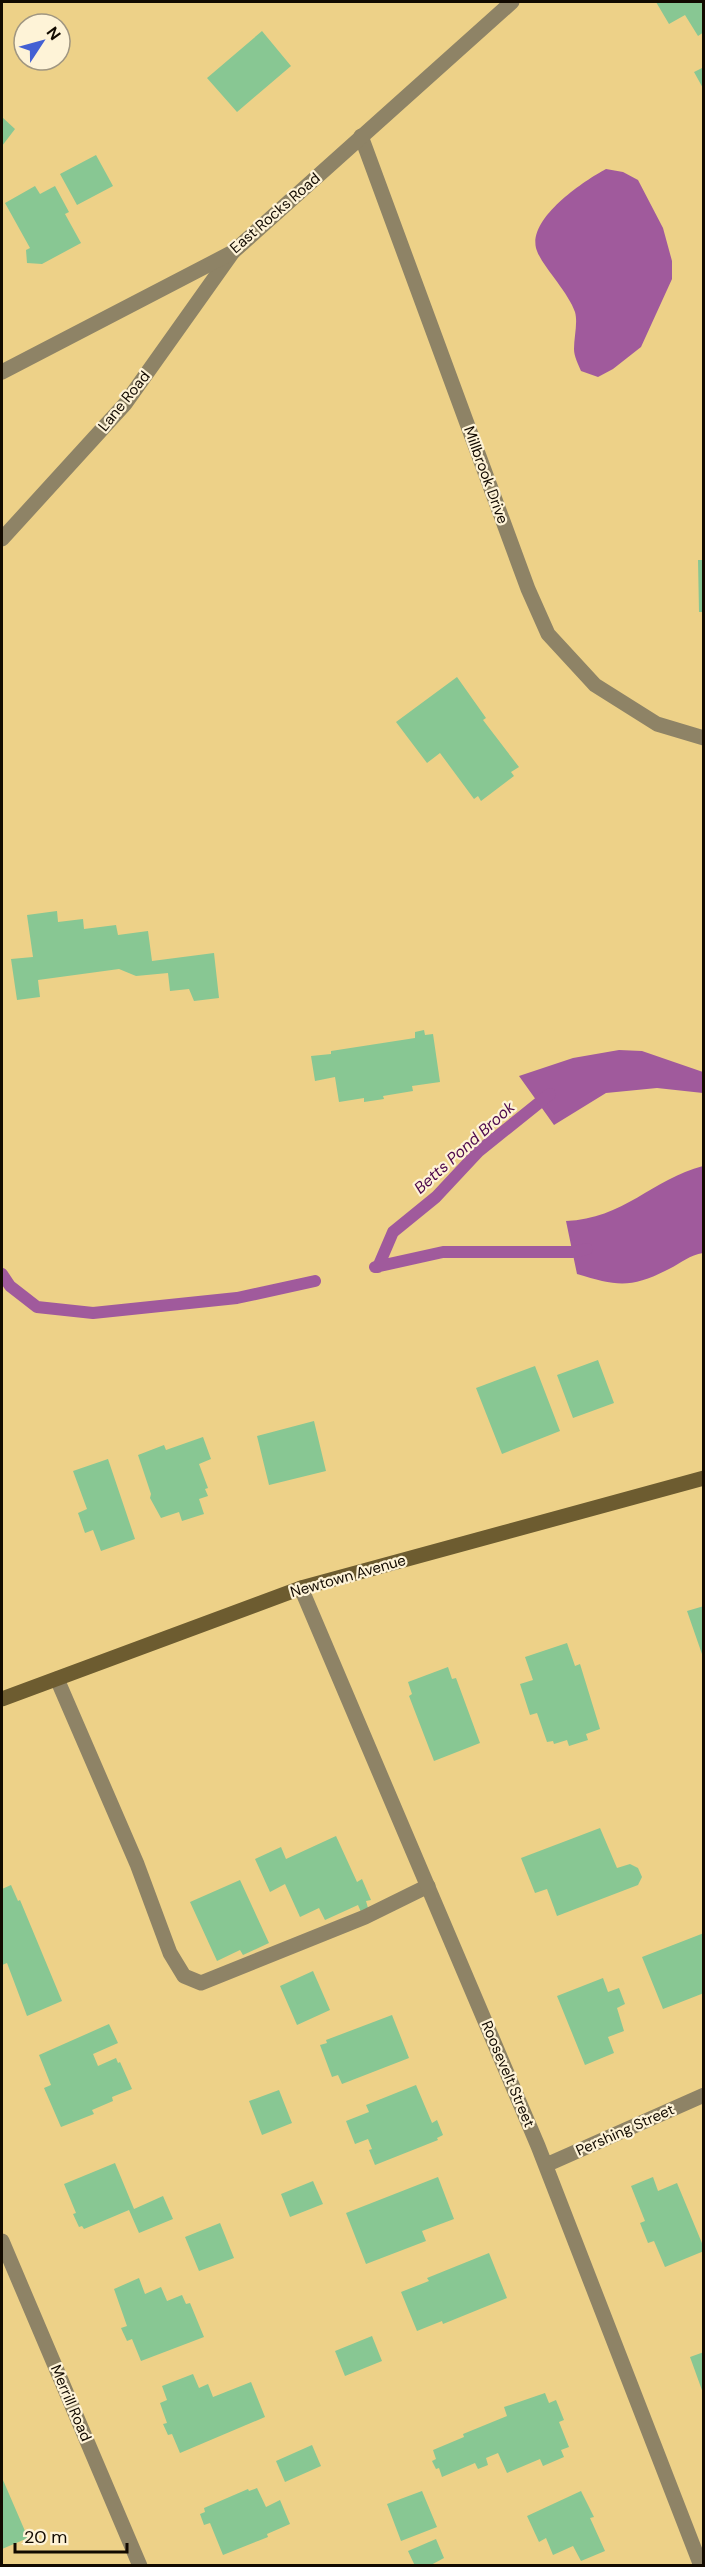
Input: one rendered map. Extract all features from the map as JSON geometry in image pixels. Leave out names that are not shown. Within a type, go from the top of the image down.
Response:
[{"type":"main road","name":"Newtown Avenue","points":[[2,1699],[301,1588],[704,1478]]},
{"type":"street","name":"East Rocks Road","points":[[2,372],[234,252],[512,2]]},
{"type":"street","name":"Millbrook Drive","points":[[361,136],[528,589],[548,634],[595,685],[657,724],[704,738]]},
{"type":"street","name":"Lane Road","points":[[2,539],[125,404],[234,252]]},
{"type":"street","name":"Roosevelt Street","points":[[301,1588],[546,2165],[700,2565]]},
{"type":"street","points":[[57,1678],[137,1864],[170,1953],[184,1976],[201,1983],[364,1917],[428,1886]]},
{"type":"street","name":"Pershing Street","points":[[546,2165],[704,2095]]},
{"type":"street","name":"Merrill Road","points":[[2,2241],[140,2565]]},
{"type":"shaded area","points":[[606,169],[623,172],[638,180],[663,228],[672,261],[672,279],[641,347],[613,369],[598,377],[581,371],[576,360],[574,352],[575,312],[567,295],[543,262],[536,248],[536,237],[541,225],[559,202]]},
{"type":"shaded area","points":[[619,1050],[642,1051],[703,1072],[703,1093],[657,1088],[606,1093],[554,1125],[519,1076],[573,1058]]},
{"type":"shaded area","points":[[703,1166],[703,1253],[633,1283],[613,1283],[577,1274],[566,1221],[586,1219],[604,1213],[685,1172]]},
{"type":"building","points":[[656,2],[704,2],[704,32],[698,36],[685,15],[669,24]]},
{"type":"building","points":[[262,31],[291,66],[237,112],[207,78]]},
{"type":"building","points":[[704,67],[704,90],[694,72]]},
{"type":"building","points":[[2,117],[15,129],[2,146]]},
{"type":"building","points":[[96,155],[113,186],[77,205],[60,174]]},
{"type":"building","points":[[35,186],[40,194],[55,186],[69,212],[65,214],[81,243],[42,264],[27,263],[26,250],[30,248],[5,203]]},
{"type":"building","points":[[698,560],[704,560],[704,612],[699,612]]},
{"type":"building","points":[[457,677],[486,718],[483,720],[519,767],[511,772],[514,776],[481,801],[478,796],[474,799],[440,753],[427,763],[396,722]]},
{"type":"building","points":[[57,911],[58,922],[83,919],[84,929],[116,925],[118,935],[148,931],[152,961],[214,953],[219,998],[194,1001],[189,989],[170,991],[168,973],[136,976],[119,969],[38,980],[40,997],[17,1000],[11,959],[33,957],[27,915]]},
{"type":"building","points":[[424,1030],[425,1035],[433,1034],[440,1082],[412,1086],[413,1091],[383,1096],[384,1099],[364,1102],[364,1098],[339,1102],[335,1077],[315,1081],[311,1056],[415,1038],[415,1032]]},
{"type":"building","points":[[598,1360],[614,1403],[573,1418],[557,1375]]},
{"type":"building","points":[[535,1366],[560,1431],[502,1454],[476,1388]]},
{"type":"building","points":[[314,1421],[326,1471],[269,1485],[257,1436]]},
{"type":"building","points":[[203,1437],[211,1459],[199,1464],[208,1488],[205,1489],[208,1496],[199,1499],[204,1514],[182,1521],[179,1512],[161,1518],[150,1498],[151,1494],[138,1455],[164,1445],[166,1450]]},
{"type":"building","points":[[108,1459],[135,1539],[101,1551],[93,1530],[85,1533],[78,1513],[87,1509],[73,1471]]},
{"type":"building","points":[[704,1606],[704,1656],[703,1657],[687,1611]]},
{"type":"building","points":[[567,1643],[575,1666],[580,1664],[600,1729],[586,1734],[588,1740],[569,1746],[567,1740],[554,1744],[553,1741],[547,1742],[537,1713],[530,1715],[520,1684],[533,1680],[525,1657]]},
{"type":"building","points":[[448,1667],[452,1679],[456,1678],[480,1743],[434,1761],[409,1696],[412,1694],[408,1682]]},
{"type":"building","points":[[600,1828],[617,1868],[630,1864],[638,1868],[642,1877],[638,1885],[557,1916],[547,1889],[535,1893],[521,1858]]},
{"type":"building","points":[[336,1836],[357,1882],[362,1879],[371,1900],[366,1901],[368,1908],[361,1912],[358,1905],[325,1920],[319,1908],[300,1917],[285,1884],[270,1892],[255,1859],[281,1847],[286,1859]]},
{"type":"building","points":[[240,1880],[269,1943],[243,1955],[240,1950],[217,1961],[190,1902]]},
{"type":"building","points":[[11,1885],[18,1901],[20,1900],[62,2001],[27,2016],[7,1963],[2,1965],[2,1889]]},
{"type":"building","points":[[704,1933],[704,1993],[663,2009],[642,1957]]},
{"type":"building","points":[[313,1971],[330,2010],[297,2025],[280,1986]]},
{"type":"building","points":[[603,1978],[608,1992],[619,1988],[625,2004],[617,2008],[624,2031],[608,2037],[614,2053],[585,2065],[557,1996]]},
{"type":"building","points":[[392,2015],[409,2058],[342,2084],[338,2075],[332,2077],[320,2045],[327,2043],[326,2040]]},
{"type":"building","points":[[109,2024],[118,2043],[93,2054],[98,2066],[116,2058],[132,2089],[112,2097],[113,2101],[92,2110],[94,2114],[61,2127],[44,2088],[51,2085],[39,2055]]},
{"type":"building","points":[[416,2085],[432,2123],[437,2120],[443,2135],[437,2138],[438,2140],[375,2165],[369,2150],[372,2149],[368,2139],[355,2144],[346,2121],[369,2112],[366,2105]]},
{"type":"building","points":[[279,2090],[292,2123],[262,2135],[249,2101]]},
{"type":"building","points":[[115,2163],[134,2209],[163,2196],[173,2219],[139,2233],[129,2210],[84,2229],[82,2226],[79,2227],[64,2184]]},
{"type":"building","points":[[438,2177],[454,2219],[422,2231],[426,2241],[366,2264],[346,2213]]},
{"type":"building","points":[[653,2177],[658,2191],[677,2183],[704,2248],[704,2251],[665,2267],[654,2241],[648,2243],[640,2223],[645,2221],[631,2186]]},
{"type":"building","points":[[313,2181],[323,2204],[290,2217],[281,2194]]},
{"type":"building","points":[[220,2223],[234,2258],[199,2271],[185,2237]]},
{"type":"building","points":[[489,2253],[507,2298],[443,2324],[442,2321],[417,2331],[401,2292],[429,2281],[427,2278]]},
{"type":"building","points":[[139,2278],[145,2294],[161,2287],[167,2301],[182,2295],[186,2304],[190,2303],[204,2337],[141,2361],[132,2339],[127,2341],[121,2328],[127,2326],[114,2289]]},
{"type":"building","points":[[372,2336],[382,2361],[345,2376],[335,2351]]},
{"type":"building","points":[[704,2352],[704,2393],[703,2393],[690,2357]]},
{"type":"building","points":[[193,2374],[199,2388],[208,2384],[213,2397],[251,2382],[265,2417],[180,2453],[172,2434],[168,2435],[163,2424],[167,2423],[160,2403],[167,2400],[162,2386]]},
{"type":"building","points":[[545,2393],[549,2403],[556,2400],[564,2420],[559,2422],[569,2447],[561,2450],[564,2457],[543,2466],[540,2459],[507,2473],[498,2453],[486,2458],[488,2465],[478,2469],[475,2463],[442,2477],[439,2468],[436,2469],[432,2461],[436,2459],[433,2450],[464,2437],[463,2434],[507,2416],[504,2407]]},
{"type":"building","points":[[312,2445],[321,2466],[285,2482],[276,2461]]},
{"type":"building","points":[[2,2481],[28,2538],[2,2549]]},
{"type":"building","points":[[257,2488],[266,2507],[280,2500],[290,2524],[267,2534],[268,2537],[223,2555],[210,2523],[204,2525],[200,2514],[205,2512],[204,2508],[248,2489],[249,2491]]},
{"type":"building","points":[[422,2491],[437,2527],[401,2541],[387,2504]]},
{"type":"building","points":[[581,2491],[594,2517],[590,2518],[605,2551],[581,2561],[573,2546],[553,2555],[546,2538],[539,2542],[527,2516]]},
{"type":"building","points":[[436,2539],[444,2558],[429,2566],[415,2566],[408,2551]]},
{"type":"waterway","name":"Betts Pond Brook","points":[[378,1267],[393,1232],[436,1197],[479,1151],[550,1094]]},
{"type":"waterway","name":"Betts Pond Brook","points":[[375,1267],[443,1252],[573,1252],[587,1249]]},
{"type":"waterway","name":"Betts Pond Brook","points":[[2,1274],[10,1286],[37,1307],[93,1313],[237,1298],[315,1281]]}]
